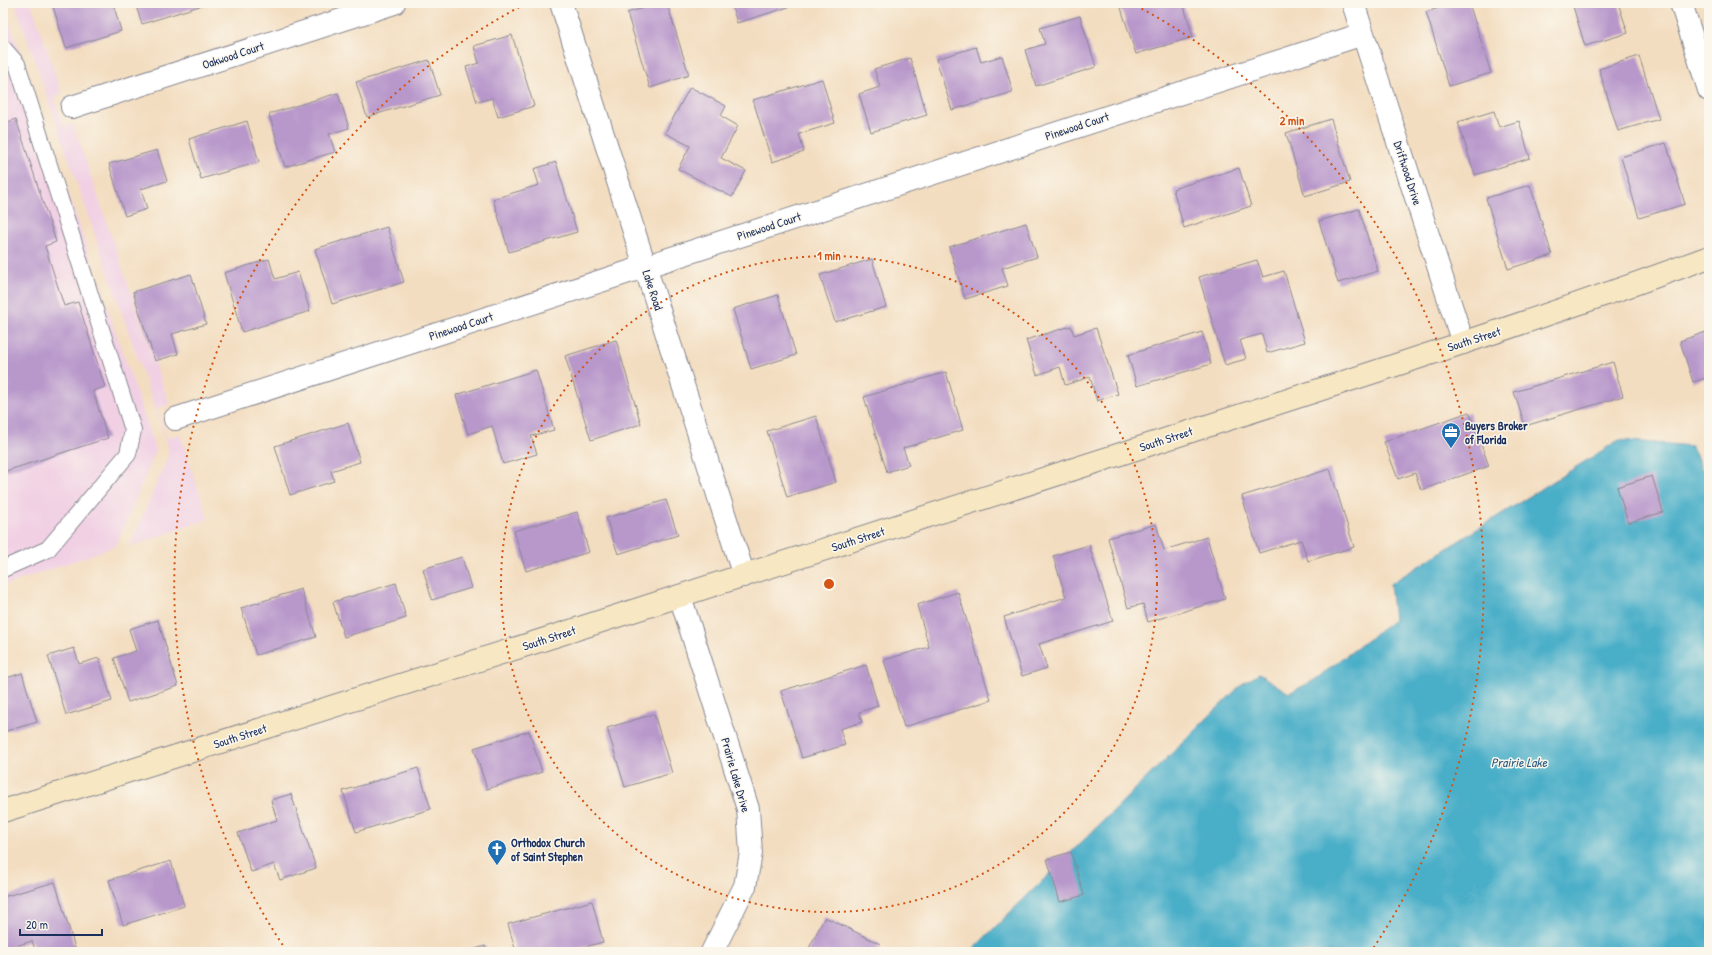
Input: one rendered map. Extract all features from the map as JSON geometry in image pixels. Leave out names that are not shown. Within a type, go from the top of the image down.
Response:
[{"type":"street","name":"Oakwood Court","points":[[72,108],[394,3]]},
{"type":"street","name":"Lake Road","points":[[561,3],[744,576]]},
{"type":"street","name":"Driftwood Drive","points":[[1353,3],[1463,343]]},
{"type":"street","points":[[1681,3],[1709,90]]},
{"type":"street","name":"Pinewood Court","points":[[175,419],[1363,34]]},
{"type":"street","name":"South Street","points":[[3,811],[744,576],[1463,343],[1601,297],[1709,257]]},
{"type":"street","name":"Prairie Lake Drive","points":[[680,596],[748,809],[751,853],[745,886],[712,952]]},
{"type":"lane","points":[[3,48],[18,64],[133,430],[128,454],[48,549],[3,569]]},
{"type":"shaded area","points":[[3,3],[156,450],[116,546],[3,586]]},
{"type":"shaded area","points":[[15,3],[31,3],[62,94],[54,97],[63,126],[73,124],[169,404],[157,409],[167,438],[180,434],[208,519],[129,547],[168,457],[168,446]]},
{"type":"water","name":"Prairie Lake","points":[[1619,440],[1692,446],[1702,470],[1709,468],[1709,952],[970,952],[1242,684],[1259,674],[1289,693],[1313,681],[1394,620],[1390,584]]},
{"type":"building","points":[[52,3],[113,3],[121,31],[66,48]]},
{"type":"building","points":[[135,3],[209,3],[142,24]]},
{"type":"building","points":[[659,3],[667,3],[689,75],[650,88],[627,13]]},
{"type":"building","points":[[731,3],[795,3],[795,5],[737,23]]},
{"type":"building","points":[[1139,3],[1183,3],[1193,37],[1136,54],[1121,8]]},
{"type":"building","points":[[1455,3],[1469,3],[1491,73],[1449,86],[1426,12]]},
{"type":"building","points":[[1572,3],[1618,3],[1628,33],[1585,46]]},
{"type":"building","points":[[1080,16],[1096,67],[1036,86],[1025,50],[1045,44],[1040,28]]},
{"type":"building","points":[[512,35],[534,106],[498,117],[492,98],[477,102],[466,67],[479,63],[474,46]]},
{"type":"building","points":[[976,47],[981,62],[1002,56],[1013,92],[952,110],[936,59]]},
{"type":"building","points":[[1639,56],[1659,119],[1618,131],[1599,69]]},
{"type":"building","points":[[910,58],[927,115],[871,132],[859,94],[880,87],[874,69]]},
{"type":"building","points":[[429,60],[440,95],[367,117],[356,82]]},
{"type":"building","points":[[822,79],[835,123],[799,134],[804,152],[772,162],[753,100]]},
{"type":"building","points":[[690,87],[726,106],[721,116],[738,126],[721,158],[746,171],[732,197],[678,169],[690,146],[665,133]]},
{"type":"building","points":[[338,93],[349,128],[329,134],[335,152],[285,167],[269,114]]},
{"type":"building","points":[[1494,111],[1499,127],[1519,121],[1530,158],[1475,175],[1458,122]]},
{"type":"building","points":[[3,118],[5,123],[16,119],[56,242],[45,246],[64,306],[78,302],[105,387],[93,391],[108,438],[3,472]]},
{"type":"building","points":[[1331,119],[1350,182],[1305,196],[1286,133]]},
{"type":"building","points":[[247,121],[259,162],[201,179],[189,139]]},
{"type":"building","points":[[1666,143],[1685,204],[1639,218],[1621,157]]},
{"type":"building","points":[[157,150],[167,181],[141,189],[147,209],[125,216],[109,164]]},
{"type":"building","points":[[556,162],[577,232],[509,252],[493,199],[539,185],[534,169]]},
{"type":"building","points":[[1239,168],[1251,206],[1184,228],[1173,189]]},
{"type":"building","points":[[1530,185],[1552,255],[1508,269],[1486,198]]},
{"type":"building","points":[[1359,209],[1378,271],[1338,283],[1319,221]]},
{"type":"building","points":[[1026,223],[1037,257],[1002,268],[1008,286],[965,299],[949,247]]},
{"type":"building","points":[[387,227],[404,282],[332,304],[315,249]]},
{"type":"building","points":[[269,259],[275,279],[298,272],[310,311],[242,332],[224,273]]},
{"type":"building","points":[[872,259],[886,307],[835,322],[820,275]]},
{"type":"building","points":[[1257,260],[1263,277],[1284,271],[1305,342],[1267,353],[1262,334],[1240,340],[1246,359],[1225,365],[1199,277]]},
{"type":"building","points":[[191,274],[206,324],[172,334],[178,354],[155,361],[133,292]]},
{"type":"building","points":[[778,295],[796,355],[751,369],[733,309]]},
{"type":"building","points":[[1071,326],[1074,335],[1096,328],[1118,394],[1097,401],[1090,377],[1065,385],[1060,367],[1037,375],[1026,340]]},
{"type":"building","points":[[1709,331],[1709,377],[1693,382],[1680,341]]},
{"type":"building","points":[[1202,332],[1211,364],[1137,386],[1128,355]]},
{"type":"building","points":[[616,340],[641,424],[591,440],[565,356]]},
{"type":"building","points":[[1613,362],[1623,396],[1525,426],[1514,392]]},
{"type":"building","points":[[536,370],[554,430],[531,436],[537,454],[503,464],[492,426],[468,434],[456,395]]},
{"type":"building","points":[[946,372],[963,430],[903,448],[909,465],[887,472],[864,397]]},
{"type":"building","points":[[1469,412],[1489,466],[1421,490],[1415,473],[1398,479],[1384,442]]},
{"type":"building","points":[[816,416],[836,482],[787,497],[767,431]]},
{"type":"building","points":[[348,423],[360,462],[331,471],[334,481],[290,495],[275,446]]},
{"type":"building","points":[[1330,469],[1354,547],[1308,561],[1301,540],[1259,553],[1242,496]]},
{"type":"building","points":[[1652,476],[1663,512],[1628,523],[1617,487]]},
{"type":"building","points":[[666,500],[678,535],[618,554],[606,518]]},
{"type":"building","points":[[577,512],[589,552],[526,571],[514,531]]},
{"type":"building","points":[[1156,524],[1164,550],[1207,537],[1225,599],[1148,622],[1143,604],[1128,608],[1108,538]]},
{"type":"building","points":[[1089,545],[1113,621],[1039,644],[1047,668],[1022,676],[1004,617],[1066,597],[1053,556]]},
{"type":"building","points":[[462,557],[471,588],[432,600],[423,569]]},
{"type":"building","points":[[396,583],[406,618],[344,637],[333,602]]},
{"type":"building","points":[[301,589],[316,637],[256,655],[241,608]]},
{"type":"building","points":[[958,592],[991,700],[904,727],[884,660],[929,647],[917,605]]},
{"type":"building","points":[[158,620],[178,686],[128,702],[114,658],[136,651],[129,629]]},
{"type":"building","points":[[74,648],[79,664],[99,658],[112,701],[66,715],[48,656]]},
{"type":"building","points":[[866,665],[878,706],[859,712],[862,722],[840,729],[845,745],[802,758],[781,691]]},
{"type":"building","points":[[22,673],[37,722],[3,732],[3,679]]},
{"type":"building","points":[[654,714],[672,773],[625,787],[607,728]]},
{"type":"building","points":[[529,731],[542,772],[487,789],[474,748]]},
{"type":"building","points":[[418,768],[431,809],[356,832],[343,791]]},
{"type":"building","points":[[291,794],[316,868],[280,880],[274,864],[251,872],[238,833],[277,820],[271,800]]},
{"type":"building","points":[[1071,852],[1084,895],[1060,902],[1047,859]]},
{"type":"building","points":[[171,861],[184,906],[123,925],[109,880]]},
{"type":"building","points":[[55,882],[75,948],[62,952],[36,952],[32,941],[3,950],[3,897]]},
{"type":"building","points":[[592,901],[603,942],[566,952],[516,952],[508,924]]},
{"type":"building","points":[[825,917],[880,944],[876,952],[807,952]]},
{"type":"building","points":[[485,946],[487,952],[465,952]]},
{"type":"place","name":"Buyers Broker of Florida","points":[[1451,449]]},
{"type":"place","name":"Orthodox Church of Saint Stephen","points":[[497,866]]}]
